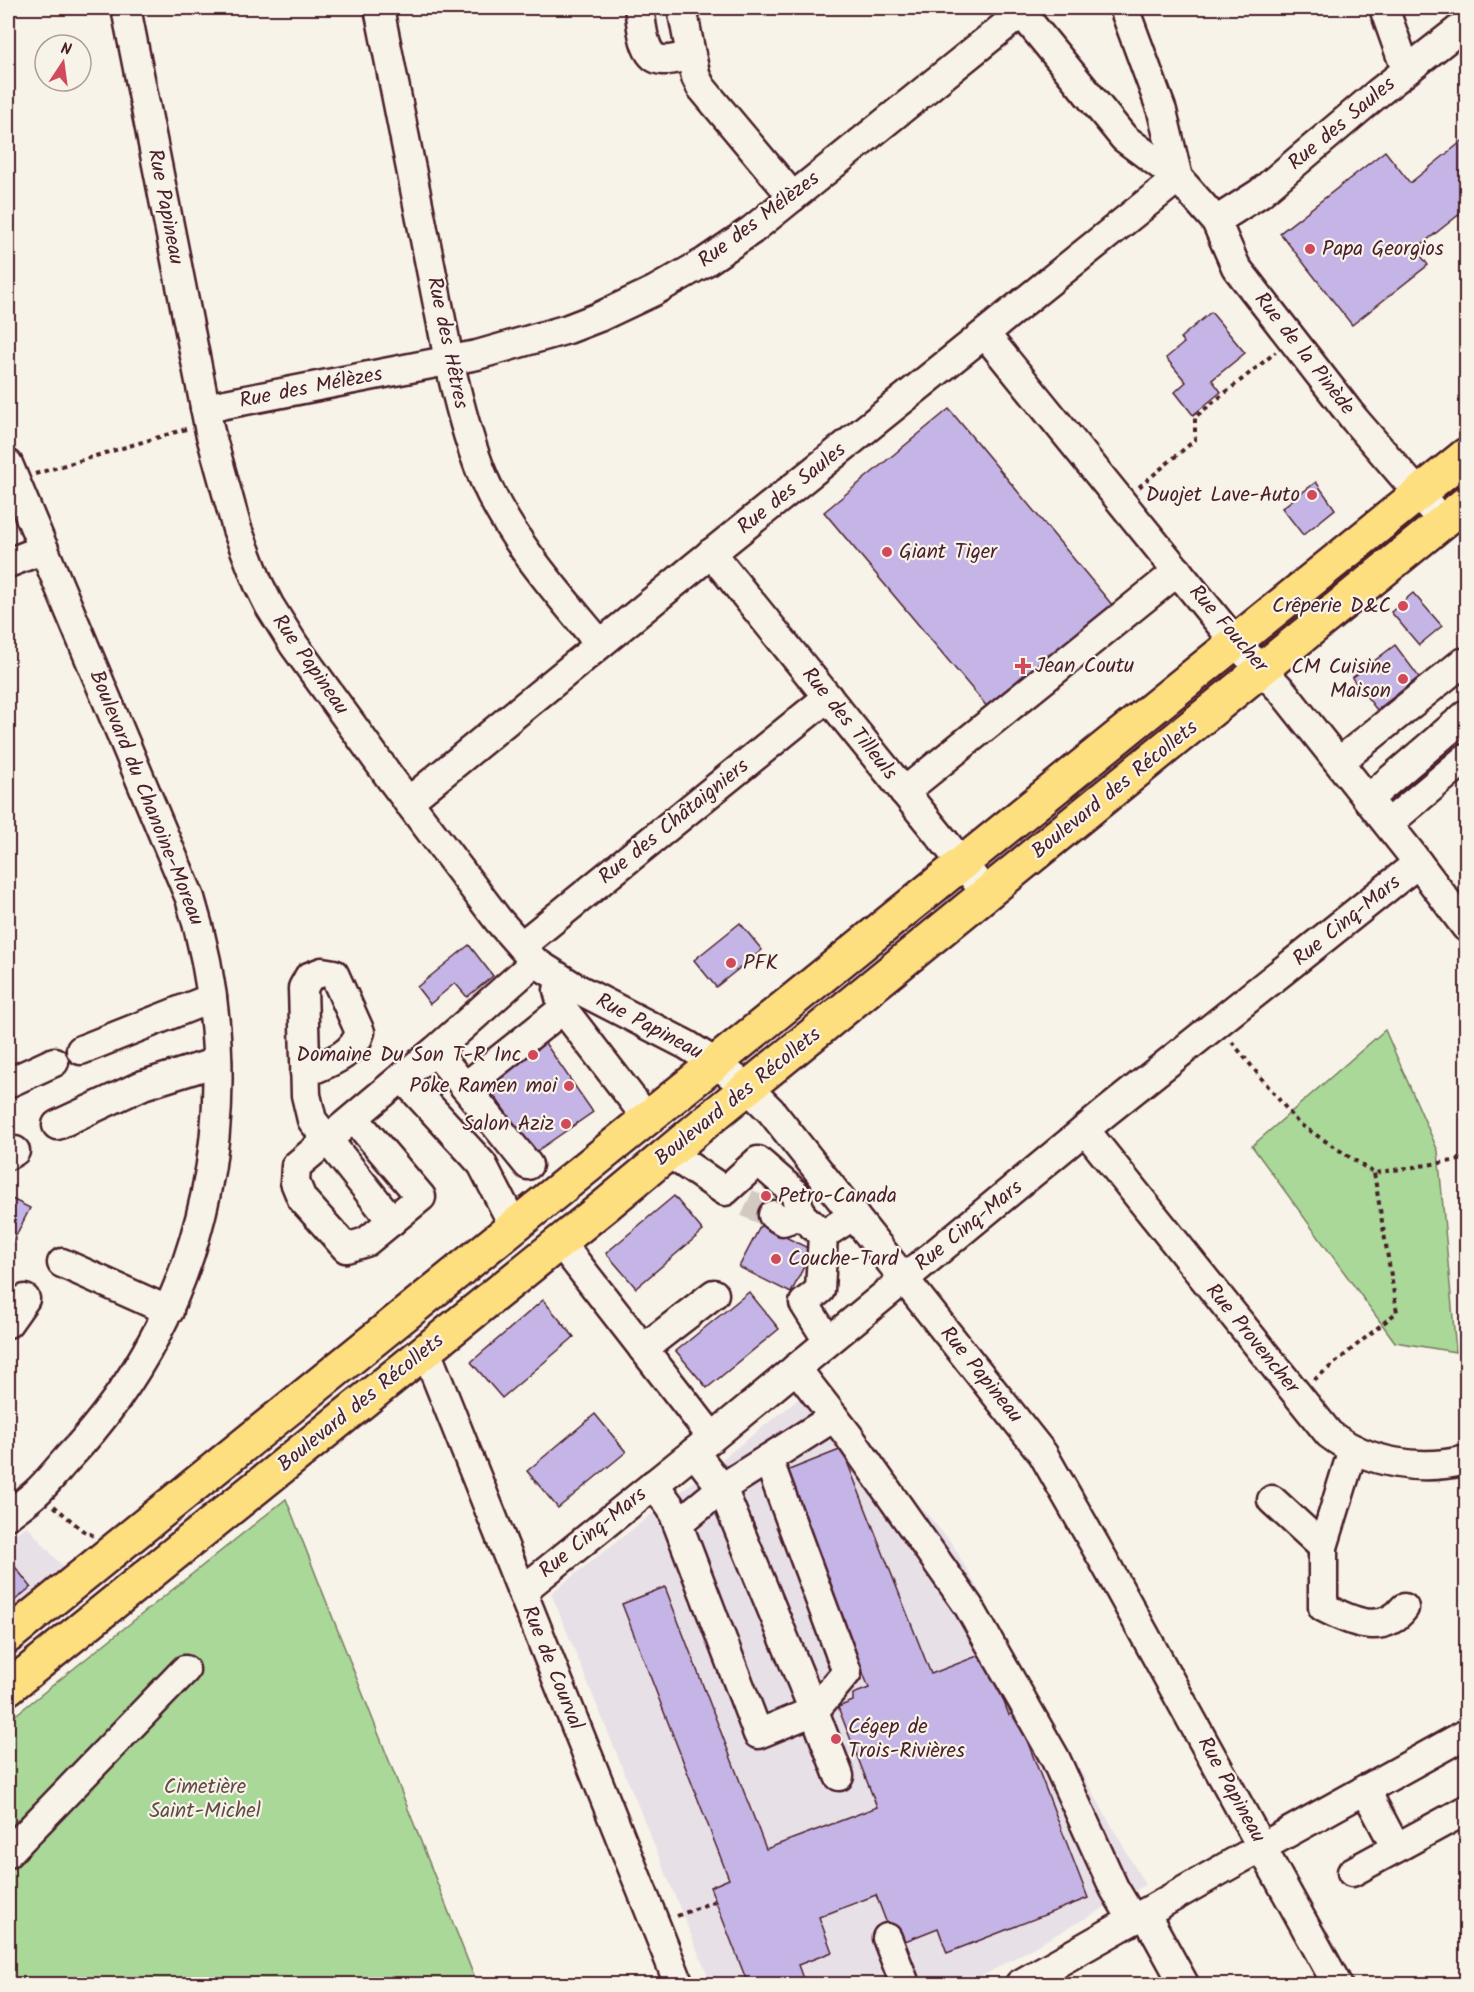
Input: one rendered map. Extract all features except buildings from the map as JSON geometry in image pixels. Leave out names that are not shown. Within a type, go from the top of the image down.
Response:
[{"type":"main road","name":"Boulevard des Récollets","points":[[8,1636],[1467,455]]},
{"type":"main road","name":"Boulevard des Récollets","points":[[8,1688],[669,1154],[1455,513]]},
{"type":"street","name":"Rue Papineau","points":[[126,8],[197,418],[224,485],[237,529],[269,605],[294,645],[408,802],[498,920],[537,961],[600,1002],[687,1045],[748,1088],[771,1111],[1043,1454],[1337,1984]]},
{"type":"street","name":"Rue des Hêtres","points":[[379,8],[449,360],[474,454],[500,511],[538,567],[600,644]]},
{"type":"street","points":[[639,8],[647,47],[654,57],[665,60],[691,54]]},
{"type":"street","points":[[682,8],[696,77],[701,87],[793,197]]},
{"type":"street","name":"Rue de la Pinède","points":[[1124,8],[1162,111],[1178,178]]},
{"type":"street","points":[[1384,8],[1406,70]]},
{"type":"street","points":[[1455,8],[1467,16]]},
{"type":"street","name":"Rue des Mélèzes","points":[[197,418],[477,355],[568,329],[630,303],[705,262],[752,230],[1024,10]]},
{"type":"street","name":"Rue de la Pinède","points":[[1024,10],[1124,138],[1178,178],[1216,221],[1236,267],[1355,420],[1418,493],[1455,513]]},
{"type":"street","name":"Rue des Saules","points":[[1216,221],[1260,193],[1406,70],[1467,24]]},
{"type":"street","name":"Rue des Saules","points":[[408,802],[711,553],[1178,178]]},
{"type":"street","name":"Rue Foucher","points":[[986,333],[1235,642],[1282,691],[1467,927]]},
{"type":"street","name":"Boulevard du Chanoine-Moreau","points":[[11,471],[190,898],[206,957],[217,1062],[213,1150],[206,1192],[187,1263],[169,1311],[151,1346],[123,1390],[87,1437],[18,1500]]},
{"type":"street","points":[[8,563],[44,549]]},
{"type":"street","name":"Rue des Tilleuls","points":[[711,553],[987,894]]},
{"type":"street","points":[[904,792],[1178,571]]},
{"type":"street","points":[[1338,762],[1462,663]]},
{"type":"street","name":"Rue des Châtaigniers","points":[[392,1221],[366,1242],[346,1248],[302,1199],[296,1182],[296,1166],[435,1051],[828,697]]},
{"type":"street","points":[[1368,799],[1467,715]]},
{"type":"street","points":[[1388,825],[1466,760],[1443,735]]},
{"type":"street","name":"Rue Cinq-Mars","points":[[522,1591],[1085,1130],[1418,863]]},
{"type":"street","points":[[537,961],[563,1009],[647,1118]]},
{"type":"street","points":[[81,1050],[212,998]]},
{"type":"street","points":[[465,1087],[563,1009]]},
{"type":"street","points":[[435,1051],[528,1165]]},
{"type":"street","points":[[8,1083],[54,1062]]},
{"type":"street","points":[[57,1125],[143,1085],[217,1062]]},
{"type":"street","points":[[305,1073],[306,1095],[312,1120],[392,1221],[421,1197],[354,1118]]},
{"type":"street","points":[[402,1077],[482,1164],[514,1226]]},
{"type":"street","name":"Rue Provencher","points":[[1085,1130],[1329,1434],[1353,1449],[1382,1459],[1413,1465],[1441,1465],[1467,1460]]},
{"type":"street","points":[[774,1174],[801,1149]]},
{"type":"street","points":[[669,1154],[736,1197],[758,1161],[795,1193],[801,1215],[823,1235]]},
{"type":"street","points":[[773,1215],[783,1221],[801,1215]]},
{"type":"street","points":[[823,1235],[854,1215]]},
{"type":"street","points":[[823,1235],[820,1290],[804,1303],[828,1341]]},
{"type":"street","points":[[560,1242],[643,1348],[703,1445],[839,1776]]},
{"type":"street","points":[[62,1263],[169,1311]]},
{"type":"street","points":[[643,1348],[714,1294]]},
{"type":"street","points":[[8,1323],[25,1299]]},
{"type":"street","name":"Rue de Courval","points":[[426,1351],[679,1984]]},
{"type":"street","points":[[796,1368],[834,1417],[969,1607],[1055,1758],[1114,1888],[1139,1917],[1184,1984]]},
{"type":"street","points":[[678,1524],[722,1488],[834,1417]]},
{"type":"street","points":[[1353,1449],[1323,1547],[1323,1607],[1347,1619],[1365,1624],[1381,1623],[1398,1616],[1404,1608]]},
{"type":"street","points":[[654,1484],[672,1509],[758,1734],[814,1711],[847,1672],[768,1459]]},
{"type":"street","points":[[1272,1500],[1323,1547]]},
{"type":"street","points":[[8,1853],[185,1670]]},
{"type":"street","points":[[1020,1984],[1467,1734]]},
{"type":"street","points":[[1365,1789],[1396,1848]]},
{"type":"street","points":[[1352,1872],[1467,1810]]},
{"type":"street","points":[[887,1938],[905,1984]]},
{"type":"path","points":[[1122,502],[1195,440],[1196,417],[1293,338]]},
{"type":"path","points":[[11,471],[34,475],[197,418]]},
{"type":"path","points":[[1218,1025],[1298,1123],[1374,1173],[1467,1159]]},
{"type":"path","points":[[1296,1395],[1397,1312],[1374,1173]]},
{"type":"path","points":[[18,1500],[82,1530],[115,1549]]},
{"type":"path","points":[[655,1924],[715,1901]]},
{"type":"shaded area","name":"Cégep de Trois-Rivières","points":[[818,1384],[953,1545],[1145,1885],[984,1975],[958,1984],[711,1984],[551,1593]]},
{"type":"shaded area","points":[[27,1526],[70,1575],[8,1624],[8,1538]]},
{"type":"green space","points":[[1385,1030],[1438,1151],[1456,1352],[1395,1342],[1252,1146]]},
{"type":"green space","name":"Cimetière Saint-Michel","points":[[286,1499],[477,1984],[8,1984],[8,1721]]},
{"type":"tunnel","points":[[747,1203],[773,1215]]},
{"type":"place","name":"Papa Georgios","points":[[1310,249]]},
{"type":"place","name":"Duojet Lave-Auto","points":[[1312,495]]},
{"type":"place","name":"Giant Tiger","points":[[887,552]]},
{"type":"place","name":"Crêperie D&C","points":[[1403,606]]},
{"type":"place","name":"Jean Coutu","points":[[1023,666]]},
{"type":"place","name":"CM Cuisine Maison","points":[[1403,679]]},
{"type":"place","name":"PFK","points":[[731,963]]},
{"type":"place","name":"Domaine Du Son T-R Inc","points":[[533,1055]]},
{"type":"place","name":"Poke Ramen moi","points":[[569,1086]]},
{"type":"place","name":"Salon Aziz","points":[[566,1124]]},
{"type":"place","name":"Petro-Canada","points":[[766,1196]]},
{"type":"place","name":"Couche-Tard","points":[[776,1259]]},
{"type":"place","name":"Cégep de Trois-Rivières","points":[[836,1739]]}]
